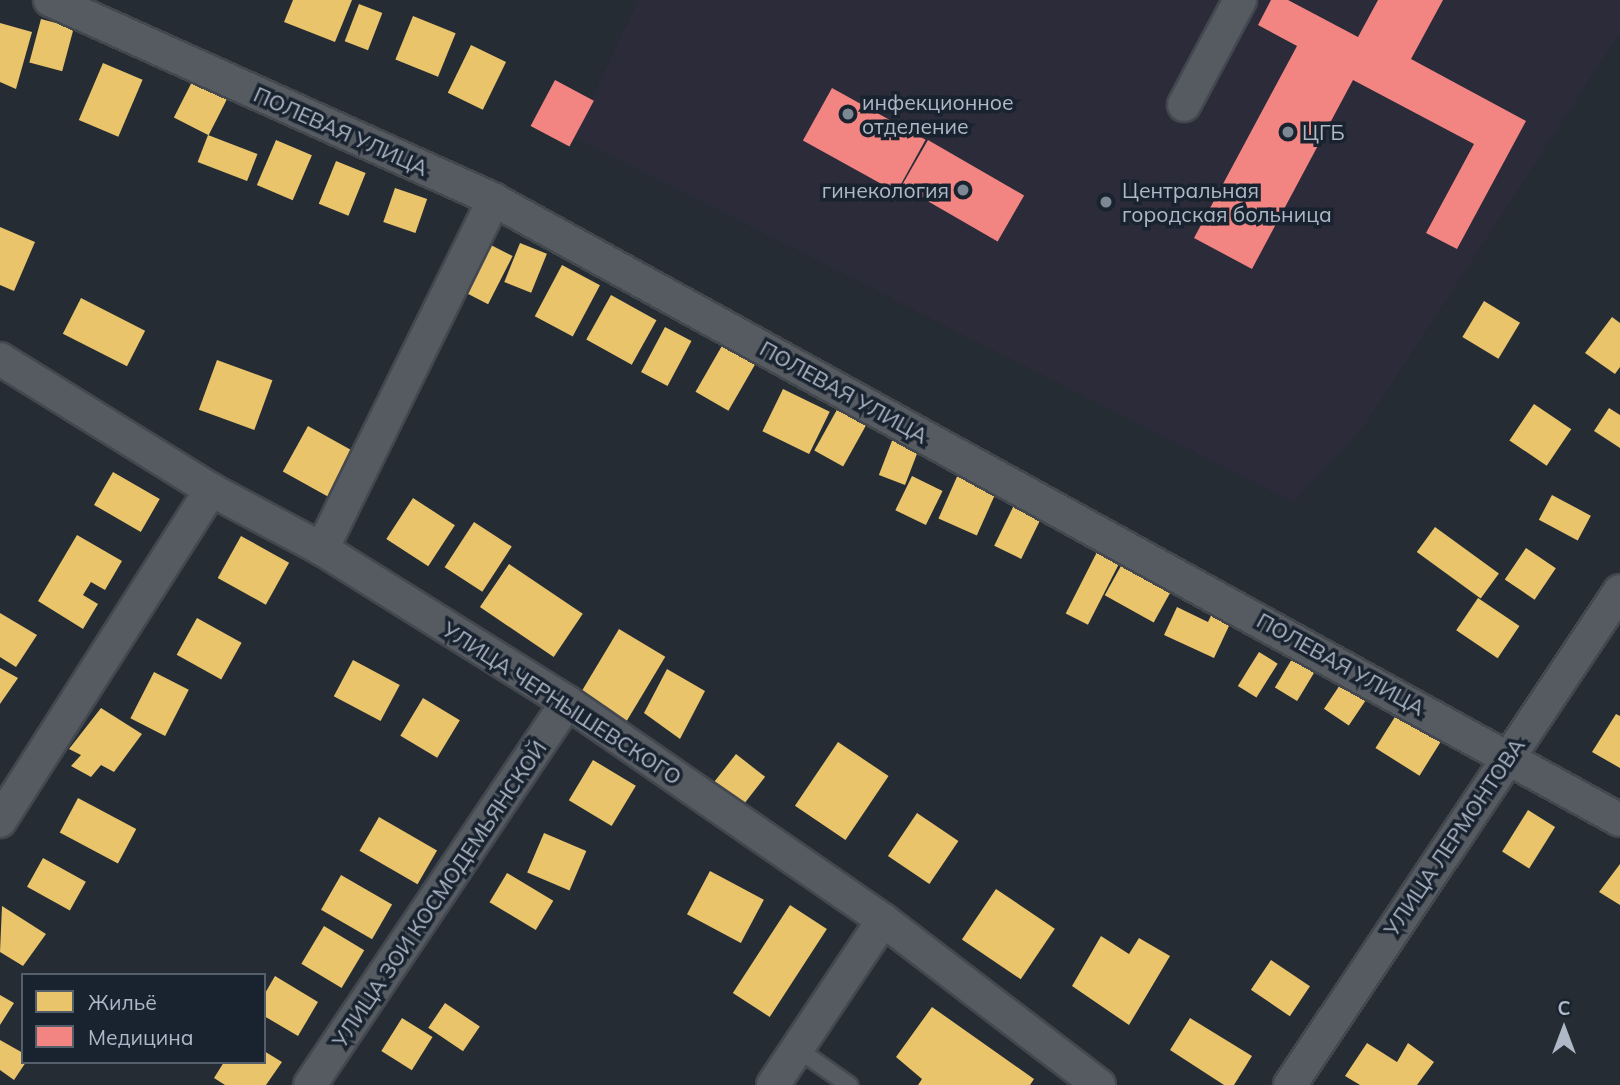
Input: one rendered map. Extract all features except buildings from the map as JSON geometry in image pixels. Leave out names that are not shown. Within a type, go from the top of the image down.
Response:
[{"type":"street","name":"ПОЛЕВАЯ УЛИЦА","points":[[50,0],[494,201],[1508,755],[1620,820]]},
{"type":"street","points":[[1184,105],[1240,0]]},
{"type":"street","points":[[322,549],[494,201]]},
{"type":"street","name":"УЛИЦА ЧЕРНЫШЕВСКОГО","points":[[0,359],[211,490],[322,549],[567,702],[883,920],[1099,1085]]},
{"type":"street","points":[[0,821],[211,490]]},
{"type":"street","name":"УЛИЦА ЛЕРМОНТОВА","points":[[1290,1085],[1620,591]]},
{"type":"street","name":"УЛИЦА ЗОИ КОСМОДЕМЬЯНСКОЙ","points":[[310,1085],[567,702]]},
{"type":"street","points":[[773,1085],[883,920]]},
{"type":"lane","points":[[796,1048],[849,1085]]},
{"type":"shaded area","name":"Центральная городская больница","points":[[638,0],[1620,0],[1620,33],[1363,428],[1293,502],[574,137]]},
{"type":"place","name":"инфекционное отделение","points":[[848,114]]},
{"type":"place","name":"ЦГБ","points":[[1288,132]]},
{"type":"place","name":"гинекология","points":[[963,190]]},
{"type":"place","name":"Центральная городская больница","points":[[1106,202]]}]
